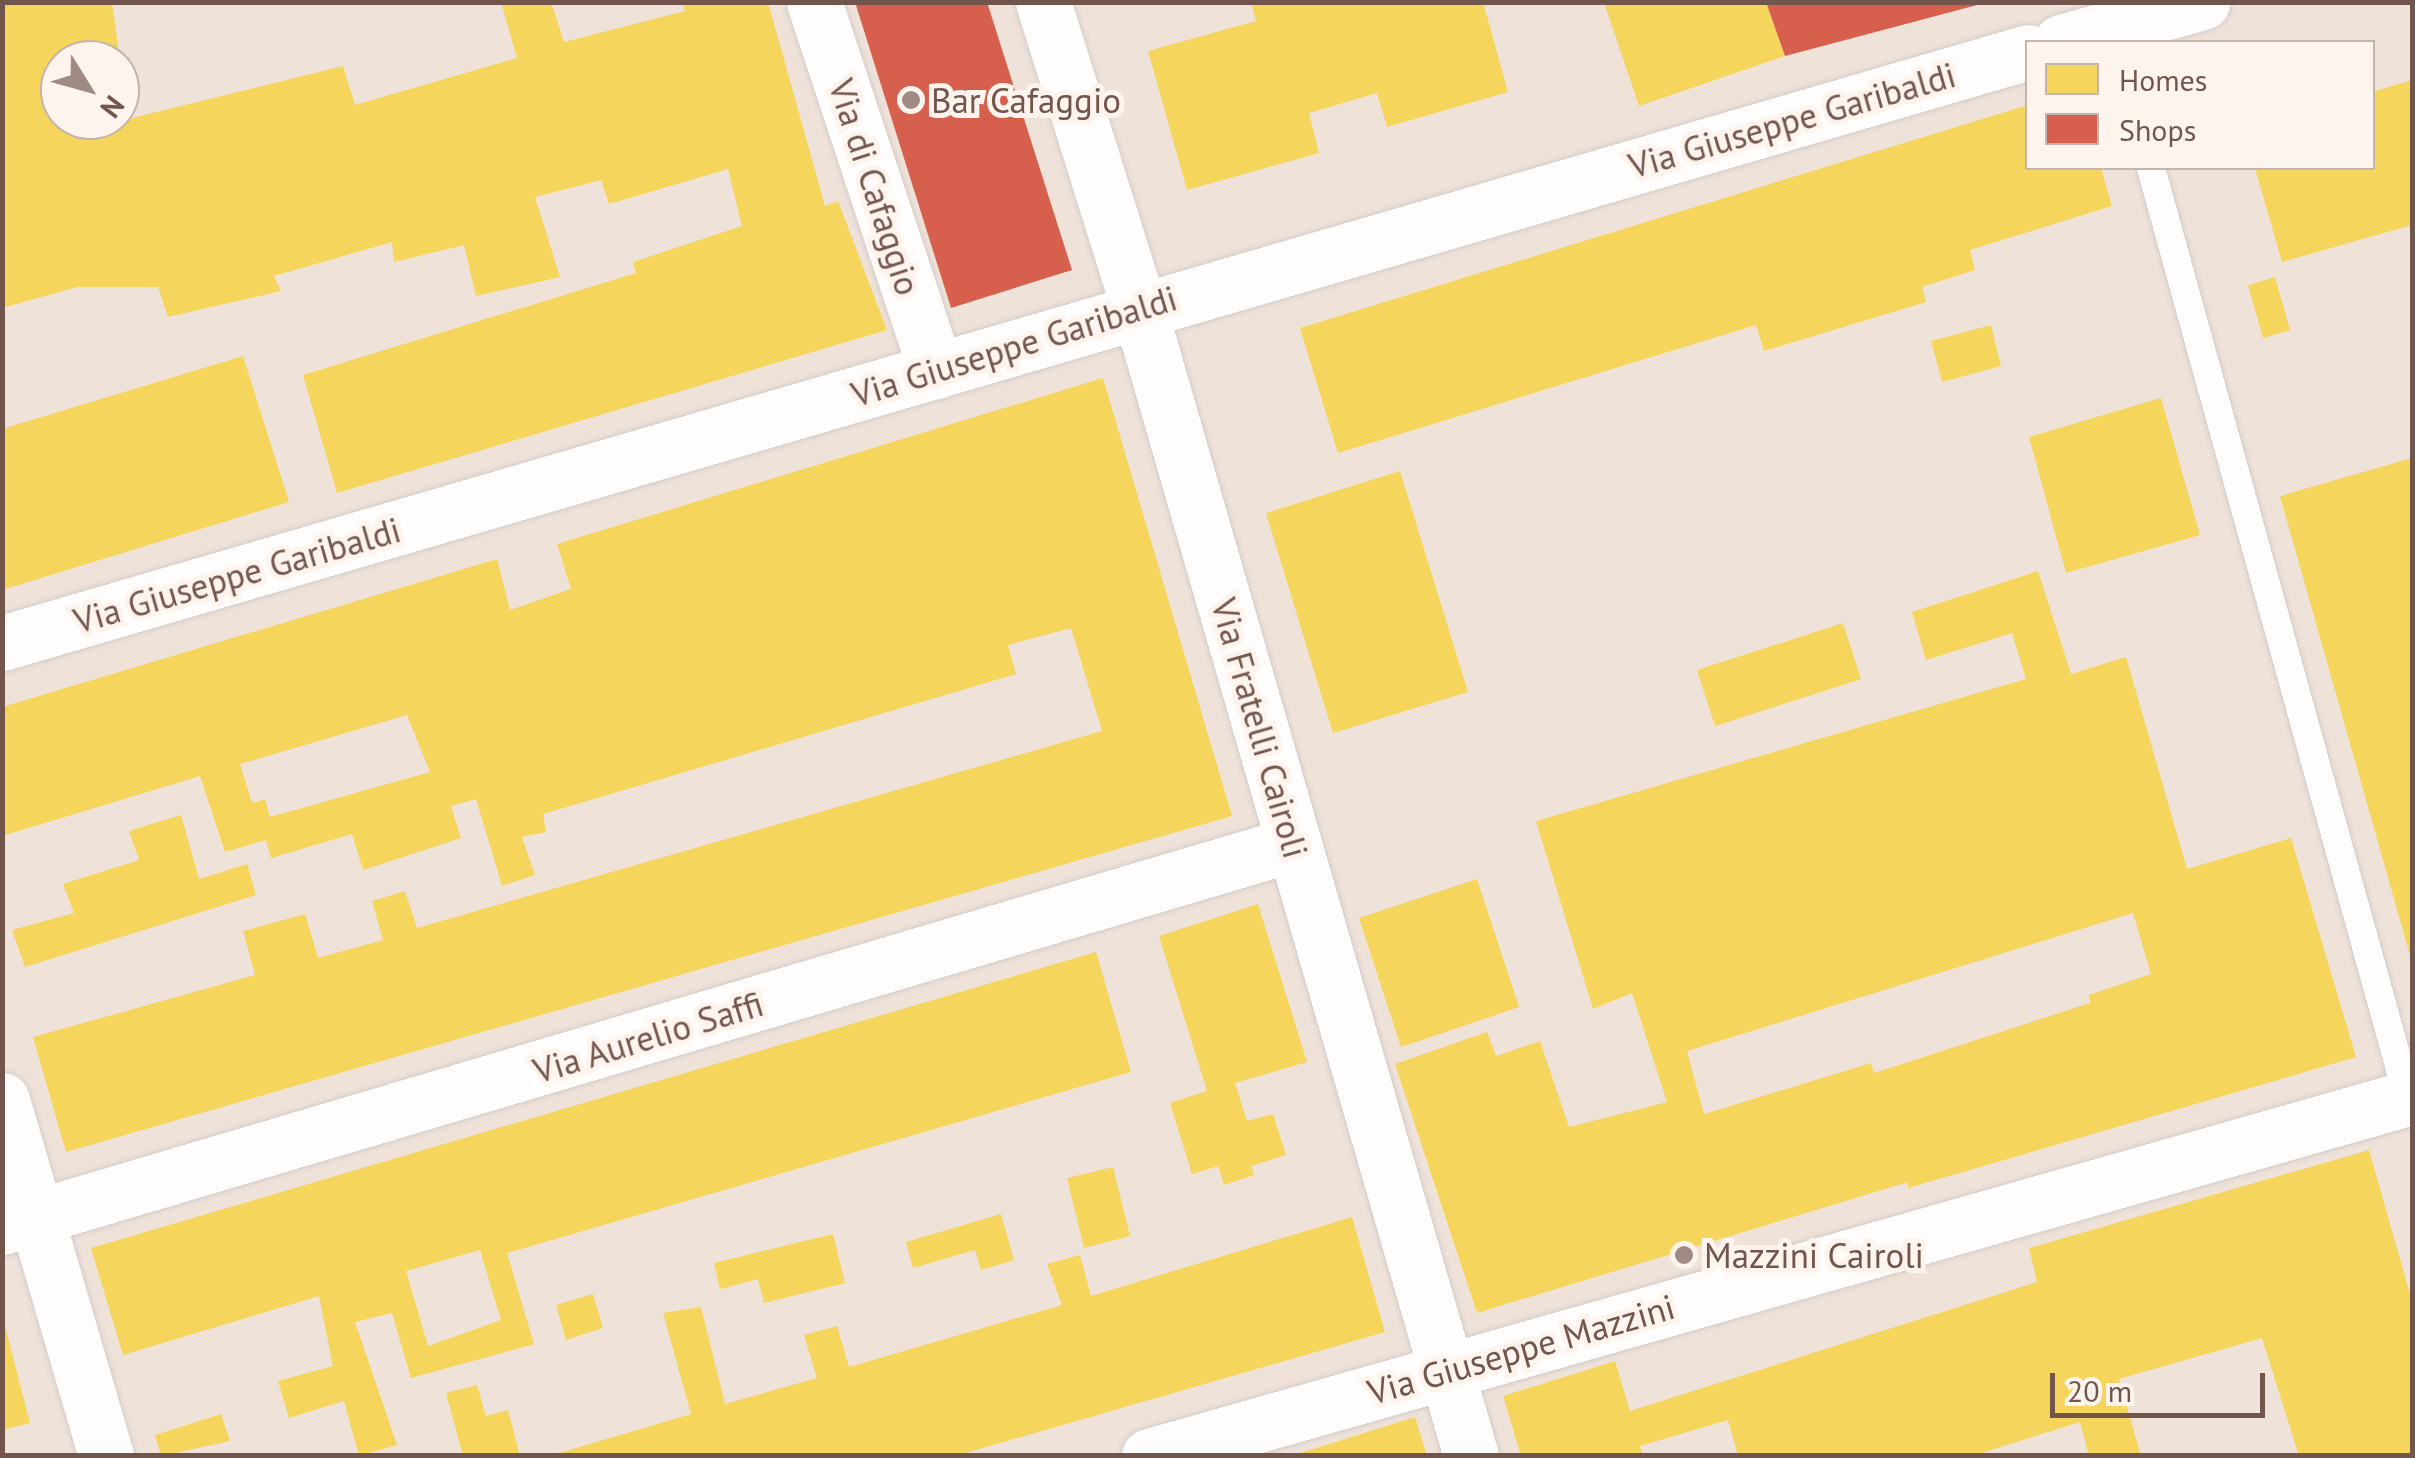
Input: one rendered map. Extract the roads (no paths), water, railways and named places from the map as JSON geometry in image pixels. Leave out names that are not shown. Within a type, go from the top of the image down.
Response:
[{"type":"street","name":"Via di Cafaggio","points":[[814,2],[936,371]]},
{"type":"street","name":"Via Fratelli Cairoli","points":[[1043,2],[1140,308],[1471,1456]]},
{"type":"street","points":[[2077,40],[2115,35],[2202,2]]},
{"type":"street","name":"Via Giuseppe Garibaldi","points":[[2,643],[2025,53]]},
{"type":"street","name":"Via Aurelio Saffi","points":[[18,1223],[1293,844]]},
{"type":"street","points":[[2,1100],[18,1223],[106,1456]]},
{"type":"street","name":"Via Giuseppe Mazzini","points":[[1149,1456],[1444,1370],[2411,1103]]},
{"type":"lane","points":[[2152,170],[2411,1103]]},
{"type":"place","name":"Bar Cafaggio","points":[[911,100]]},
{"type":"place","name":"Mazzini Cairoli","points":[[1684,1255]]}]
